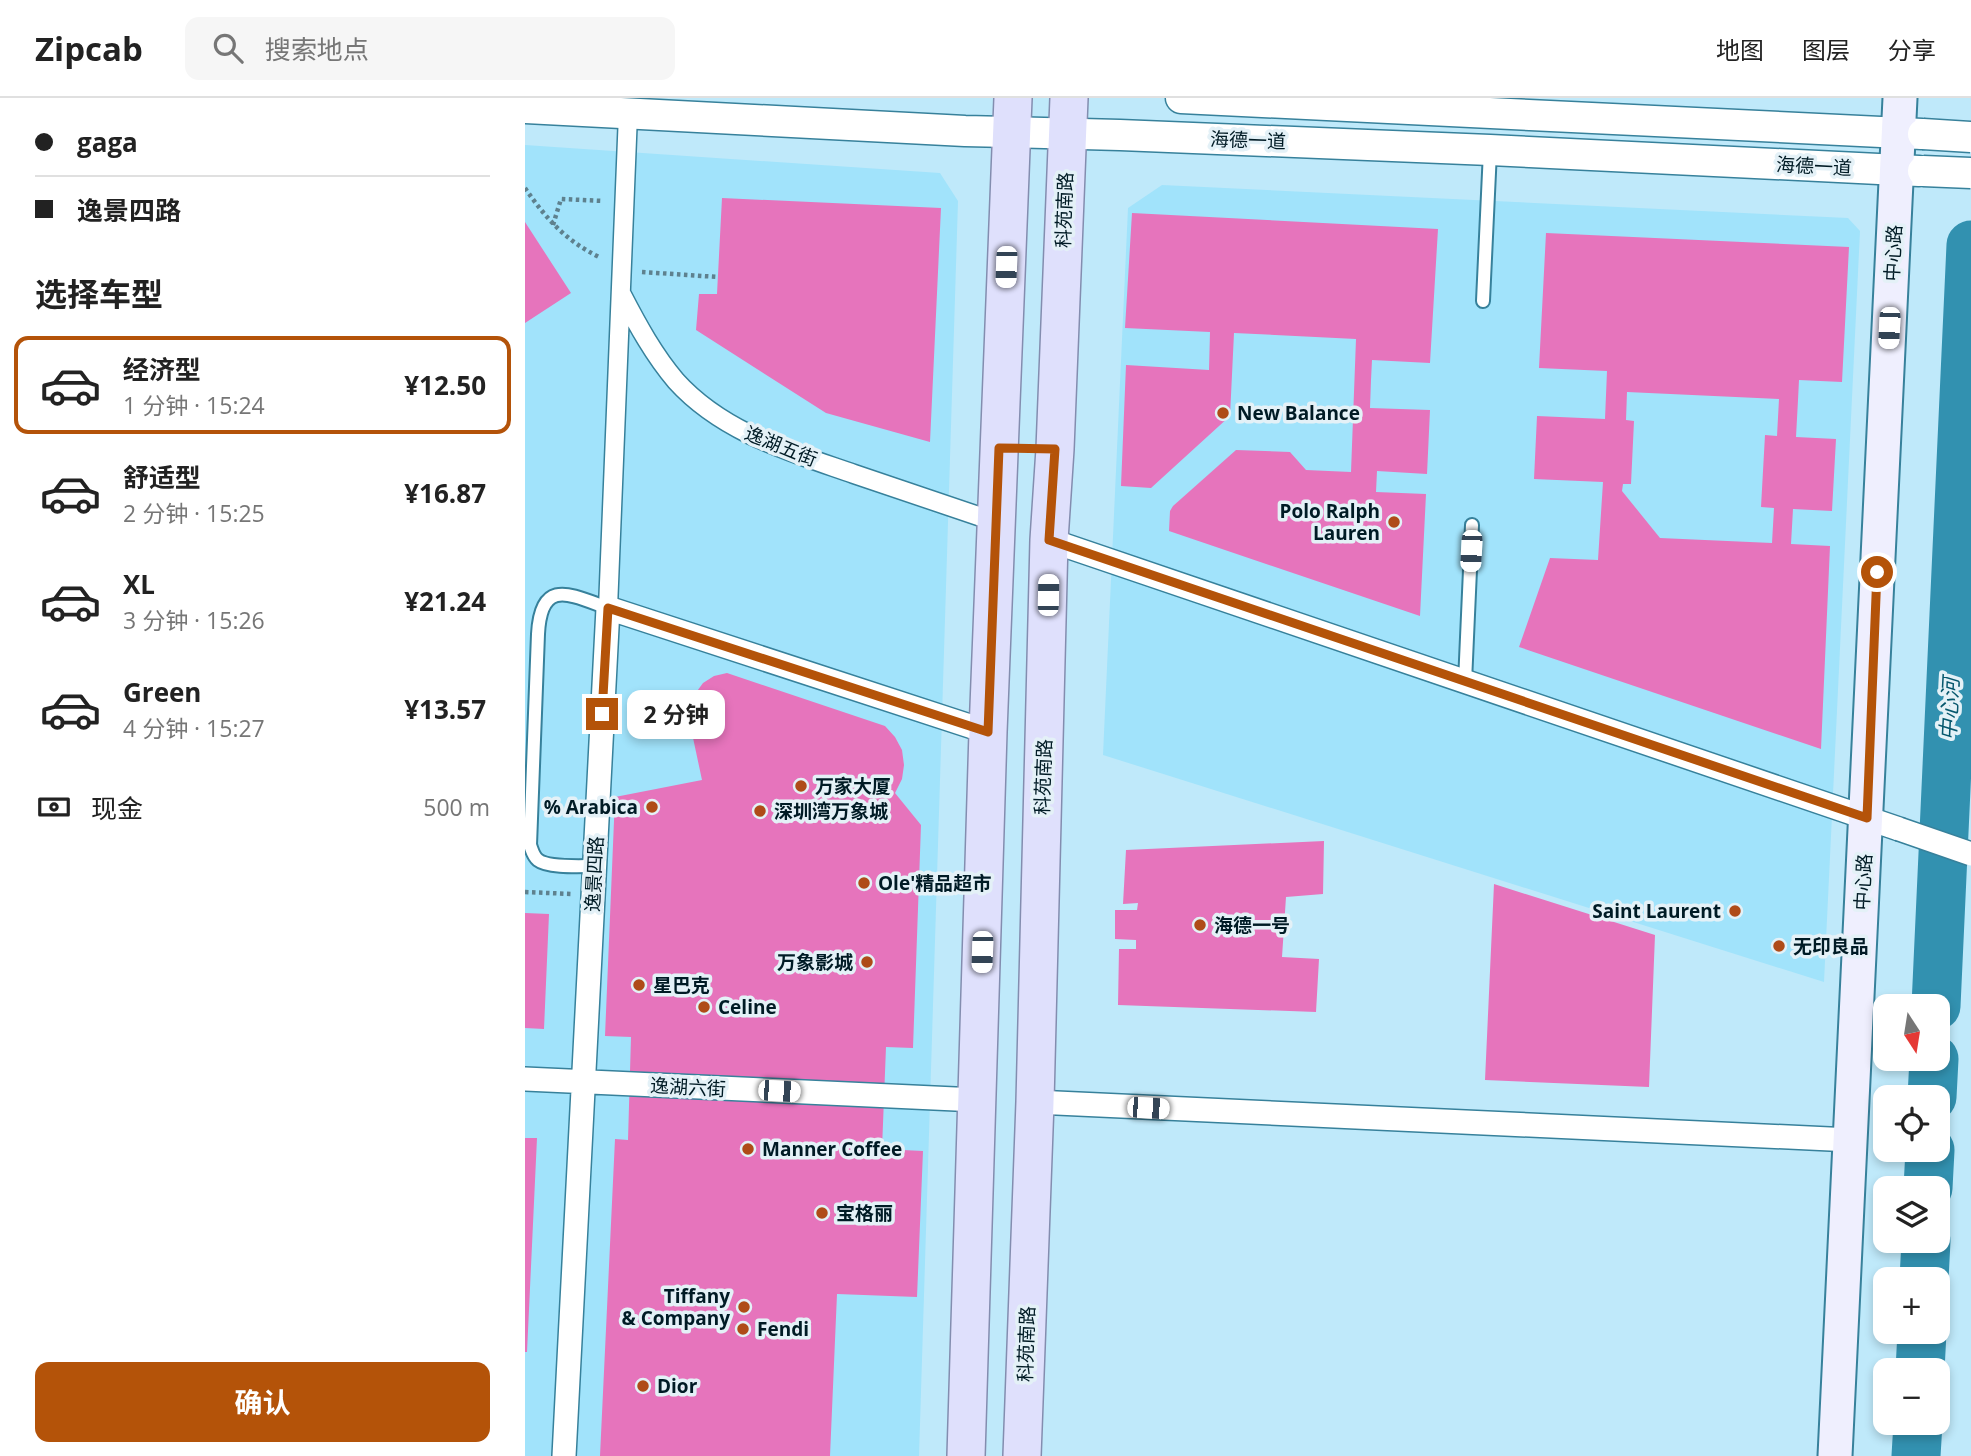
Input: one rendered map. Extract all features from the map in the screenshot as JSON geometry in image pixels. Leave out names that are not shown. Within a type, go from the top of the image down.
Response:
[{"type":"main road","name":"科苑南路","points":[[1022,1456],[1035,1102],[1049,540],[1069,98]]},
{"type":"main road","name":"中心路","points":[[1835,1456],[1867,818],[1910,171],[1910,134],[1900,98]]},
{"type":"main road","points":[[966,1456],[988,732],[1012,115]]},
{"type":"main road","points":[[999,448],[1055,449]]},
{"type":"street","name":"海德一道","points":[[1181,98],[1971,137]]},
{"type":"street","name":"海德一道","points":[[525,108],[628,114],[1012,115],[1067,134],[1490,150],[1971,173]]},
{"type":"street","points":[[628,114],[608,608],[988,732]]},
{"type":"street","name":"逸湖五街","points":[[621,293],[648,344],[677,382],[712,413],[752,437],[785,450],[996,522]]},
{"type":"street","points":[[1049,540],[1971,854]]},
{"type":"street","name":"逸景四路","points":[[564,1456],[608,608]]},
{"type":"street","name":"逸湖六街","points":[[525,1079],[977,1100]]},
{"type":"street","points":[[1035,1102],[1851,1140]]},
{"type":"lane","points":[[1483,301],[1490,150]]},
{"type":"lane","points":[[1465,682],[1472,525]]},
{"type":"lane","points":[[594,866],[547,864],[539,861],[530,845],[538,635],[541,608],[546,600],[553,596],[574,596],[608,608]]},
{"type":"path","points":[[553,225],[561,199],[625,202]]},
{"type":"path","points":[[525,892],[593,895]]},
{"type":"shaded area","name":"深圳湾万象城","points":[[525,145],[940,173],[958,201],[919,1456],[525,1456]]},
{"type":"shaded area","points":[[1162,185],[1848,218],[1860,231],[1824,982],[1103,755],[1128,208]]},
{"type":"building","points":[[722,198],[941,208],[930,442],[826,413],[696,330],[699,294],[717,294]]},
{"type":"building","points":[[1132,213],[1438,229],[1430,363],[1372,360],[1371,380],[1370,408],[1430,410],[1427,474],[1377,471],[1376,492],[1426,494],[1420,616],[1169,531],[1170,511],[1173,506],[1236,450],[1290,452],[1306,470],[1351,472],[1356,339],[1234,333],[1230,416],[1151,488],[1121,486],[1126,365],[1209,370],[1210,332],[1125,328]]},
{"type":"building","points":[[525,222],[571,293],[525,323]]},
{"type":"building","points":[[1546,233],[1849,247],[1842,382],[1799,380],[1796,437],[1836,439],[1832,511],[1793,509],[1791,544],[1830,546],[1821,749],[1519,647],[1550,558],[1598,560],[1603,482],[1534,479],[1537,416],[1605,419],[1607,371],[1539,368]],"holes":[[[1627,392],[1779,399],[1777,436],[1765,435],[1761,507],[1774,508],[1772,543],[1660,538],[1622,491],[1623,484],[1631,484],[1634,421],[1626,420]]]},
{"type":"building","points":[[727,673],[885,726],[902,750],[902,779],[895,793],[921,825],[913,1048],[886,1047],[882,1149],[923,1151],[917,1297],[837,1294],[830,1456],[600,1456],[615,1139],[628,1140],[631,1037],[605,1036],[615,797],[702,780],[689,719],[689,706],[703,683],[714,676]]},
{"type":"building","name":"海德一号","points":[[1324,841],[1323,894],[1286,897],[1282,957],[1319,959],[1316,1012],[1118,1005],[1119,949],[1136,949],[1136,940],[1115,939],[1115,910],[1137,910],[1138,903],[1123,904],[1126,850]]},
{"type":"building","points":[[1494,884],[1655,935],[1649,1087],[1485,1080]]},
{"type":"building","points":[[525,913],[549,914],[544,1029],[525,1028]]},
{"type":"building","points":[[525,1138],[537,1138],[527,1352],[525,1352]]},
{"type":"waterway","name":"中心河","points":[[1937,994],[1971,245]]},
{"type":"waterway","name":"中心河","points":[[1933,1071],[1933,1085]]},
{"type":"waterway","name":"中心河","points":[[1929,1162],[1929,1176]]},
{"type":"waterway","name":"中心河","points":[[1925,1253],[1925,1267]]},
{"type":"waterway","name":"中心河","points":[[1921,1344],[1921,1358]]},
{"type":"waterway","name":"中心河","points":[[1916,1456],[1917,1435]]},
{"type":"place","name":"New Balance","points":[[1223,413]]},
{"type":"place","name":"Polo Ralph Lauren","points":[[1394,522]]},
{"type":"place","name":"万家大厦","points":[[801,786]]},
{"type":"place","name":"% Arabica","points":[[652,807]]},
{"type":"place","name":"深圳湾万象城","points":[[760,811]]},
{"type":"place","name":"Ole'精品超市","points":[[864,883]]},
{"type":"place","name":"Saint Laurent","points":[[1735,911]]},
{"type":"place","name":"海德一号","points":[[1200,925]]},
{"type":"place","name":"无印良品","points":[[1779,946]]},
{"type":"place","name":"万象影城","points":[[867,962]]},
{"type":"place","name":"星巴克","points":[[639,985]]},
{"type":"place","name":"Celine","points":[[704,1007]]},
{"type":"place","name":"Manner Coffee","points":[[748,1149]]},
{"type":"place","name":"宝格丽","points":[[822,1213]]},
{"type":"place","name":"Tiffany & Company","points":[[744,1307]]},
{"type":"place","name":"Fendi","points":[[743,1329]]},
{"type":"place","name":"Dior","points":[[643,1386]]},
{"type":"route","points":[[602,714],[608,608],[988,732],[999,448],[1055,449],[1049,540],[1867,818],[1877,572]]}]
